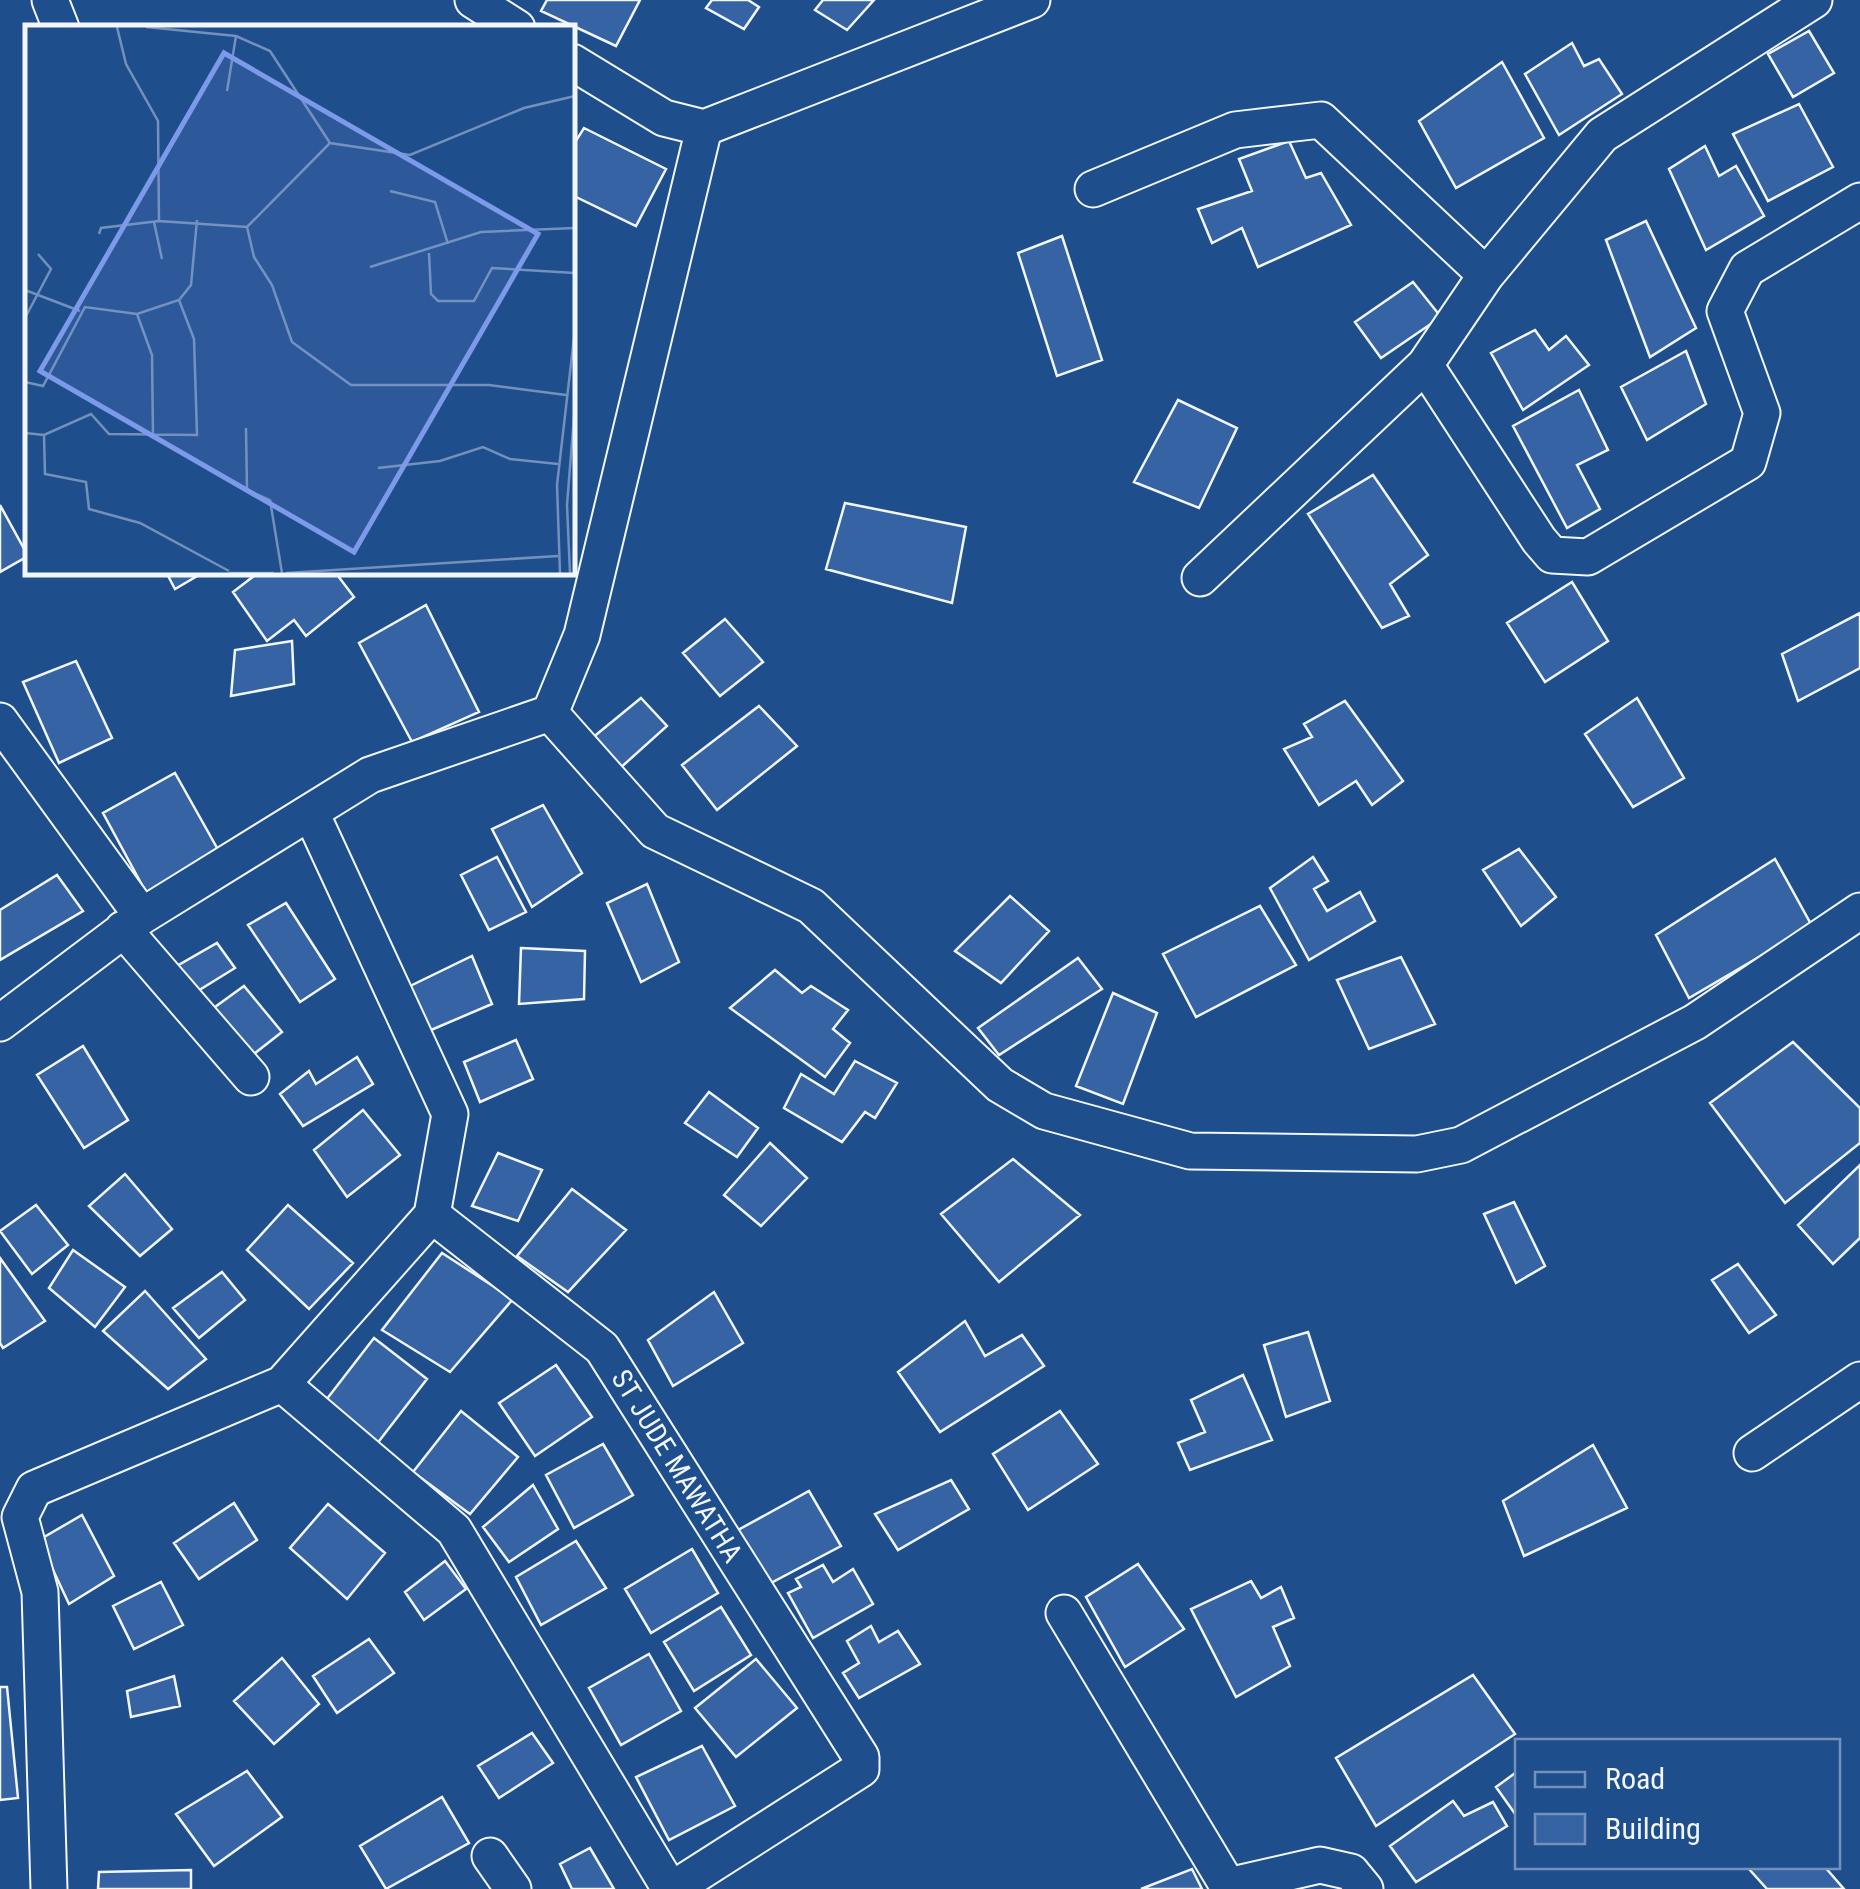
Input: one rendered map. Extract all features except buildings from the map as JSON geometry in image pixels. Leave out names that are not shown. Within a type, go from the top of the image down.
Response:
[{"type":"street","points":[[50,0],[60,25]]},
{"type":"street","points":[[473,0],[512,25]]},
{"type":"street","points":[[575,64],[664,118],[704,128],[1032,0]]},
{"type":"street","points":[[1200,578],[1425,365],[1486,274],[1602,135],[1814,0]]},
{"type":"street","points":[[1093,189],[1235,130],[1321,120],[1486,274]]},
{"type":"street","points":[[0,1023],[133,923],[370,775],[550,713],[582,634],[704,128]]},
{"type":"street","points":[[1425,365],[1539,540],[1552,555],[1588,557],[1748,462],[1762,413],[1725,311],[1747,269],[1860,201]]},
{"type":"street","points":[[550,713],[654,830],[811,906],[1000,1085],[1044,1111],[1190,1151],[1417,1154],[1461,1145],[1695,1022],[1860,912]]},
{"type":"street","points":[[0,721],[133,923],[251,1076]]},
{"type":"street","points":[[49,1889],[40,1592],[10,1517],[34,1489],[282,1384],[432,1215],[450,1114],[310,813]]},
{"type":"street","name":"ST JUDE MAWATHA","points":[[432,1215],[602,1348],[861,1757],[861,1768],[672,1889]]},
{"type":"street","points":[[1752,1452],[1860,1380]]},
{"type":"street","points":[[282,1384],[454,1530],[672,1889]]},
{"type":"street","points":[[1064,1613],[1228,1886],[1320,1865],[1351,1872],[1365,1889]]},
{"type":"street","points":[[490,1856],[513,1889]]}]
